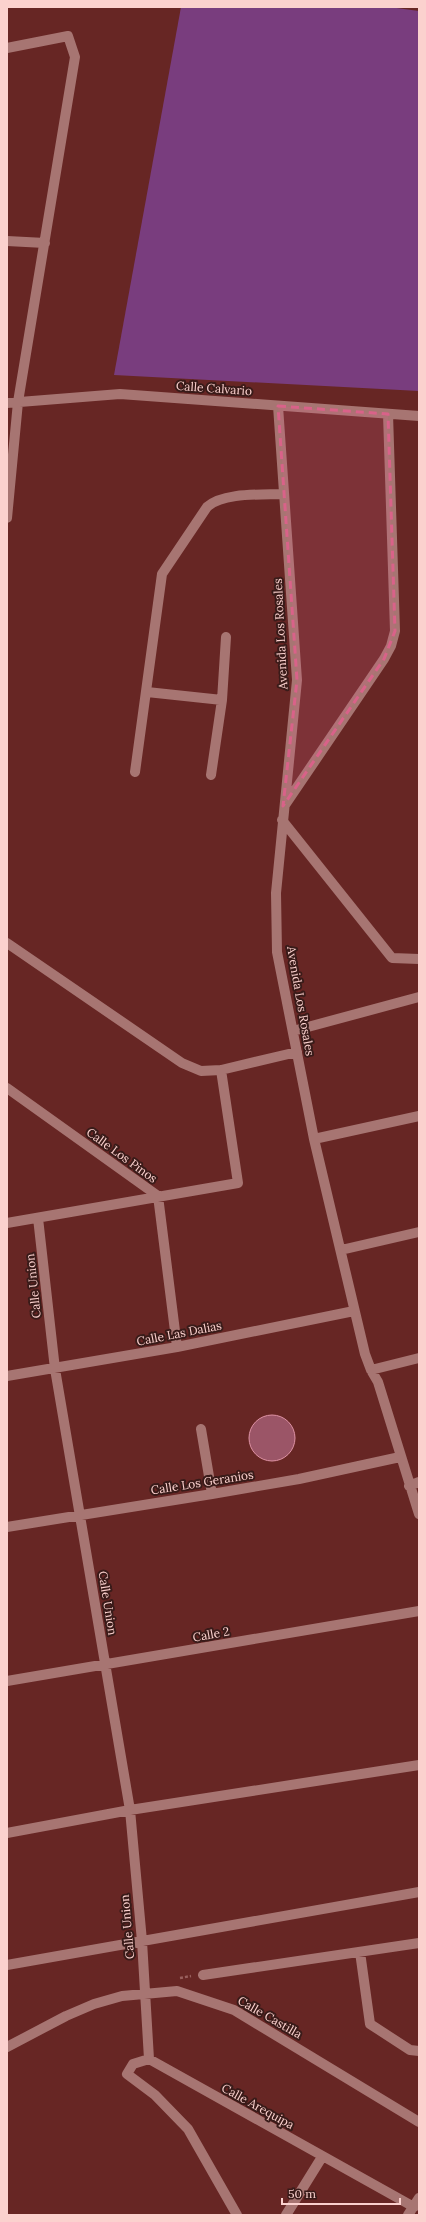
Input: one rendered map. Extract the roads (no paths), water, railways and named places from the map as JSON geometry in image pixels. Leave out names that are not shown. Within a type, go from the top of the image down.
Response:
[{"type":"street","points":[[7,48],[68,36],[75,57],[18,402],[7,518]]},
{"type":"street","points":[[7,241],[45,243]]},
{"type":"street","name":"Calle Calvario","points":[[7,403],[120,394],[419,416]]},
{"type":"street","name":"Avenida Los Rosales","points":[[278,406],[297,680],[276,893],[277,952],[314,1139],[341,1250],[354,1312],[371,1370],[378,1382],[400,1457],[414,1484],[419,1514]]},
{"type":"street","points":[[284,806],[384,659],[391,646],[395,631],[388,414]]},
{"type":"street","points":[[135,772],[162,574],[207,507],[213,501],[225,497],[284,494]]},
{"type":"street","points":[[211,775],[222,700],[226,637]]},
{"type":"street","points":[[147,692],[222,700]]},
{"type":"street","points":[[282,820],[392,958],[419,959]]},
{"type":"street","points":[[7,942],[182,1063],[201,1071],[221,1070],[297,1052]]},
{"type":"street","points":[[293,1031],[419,998]]},
{"type":"street","points":[[7,1223],[238,1183],[221,1070]]},
{"type":"street","name":"Calle Los Pinos","points":[[7,1088],[158,1196],[177,1347]]},
{"type":"street","points":[[314,1139],[419,1116]]},
{"type":"street","name":"Calle Union","points":[[38,1218],[56,1369],[104,1665],[130,1810],[142,1941],[145,1993]]},
{"type":"street","points":[[341,1250],[419,1232]]},
{"type":"street","name":"Calle Las Dalias","points":[[7,1376],[56,1369],[177,1347],[354,1312]]},
{"type":"street","points":[[371,1370],[419,1358]]},
{"type":"street","points":[[201,1429],[212,1494]]},
{"type":"street","name":"Calle Los Geranios","points":[[7,1527],[299,1479],[400,1457]]},
{"type":"street","name":"Calle 2","points":[[7,1681],[419,1611]]},
{"type":"street","points":[[7,1833],[130,1810],[419,1765]]},
{"type":"street","points":[[7,1965],[419,1892]]},
{"type":"street","points":[[203,1975],[419,1943]]},
{"type":"street","points":[[360,1952],[370,2024],[410,2050],[419,2051]]},
{"type":"street","name":"Calle Castilla","points":[[7,2047],[66,2016],[94,2004],[122,1996],[177,1991],[234,2010],[419,2122]]},
{"type":"street","points":[[145,1993],[149,2059],[133,2064],[127,2074],[155,2095],[188,2129],[237,2215]]},
{"type":"street","name":"Calle Arequipa","points":[[149,2059],[322,2157],[414,2207]]},
{"type":"street","points":[[286,2215],[322,2157]]}]
